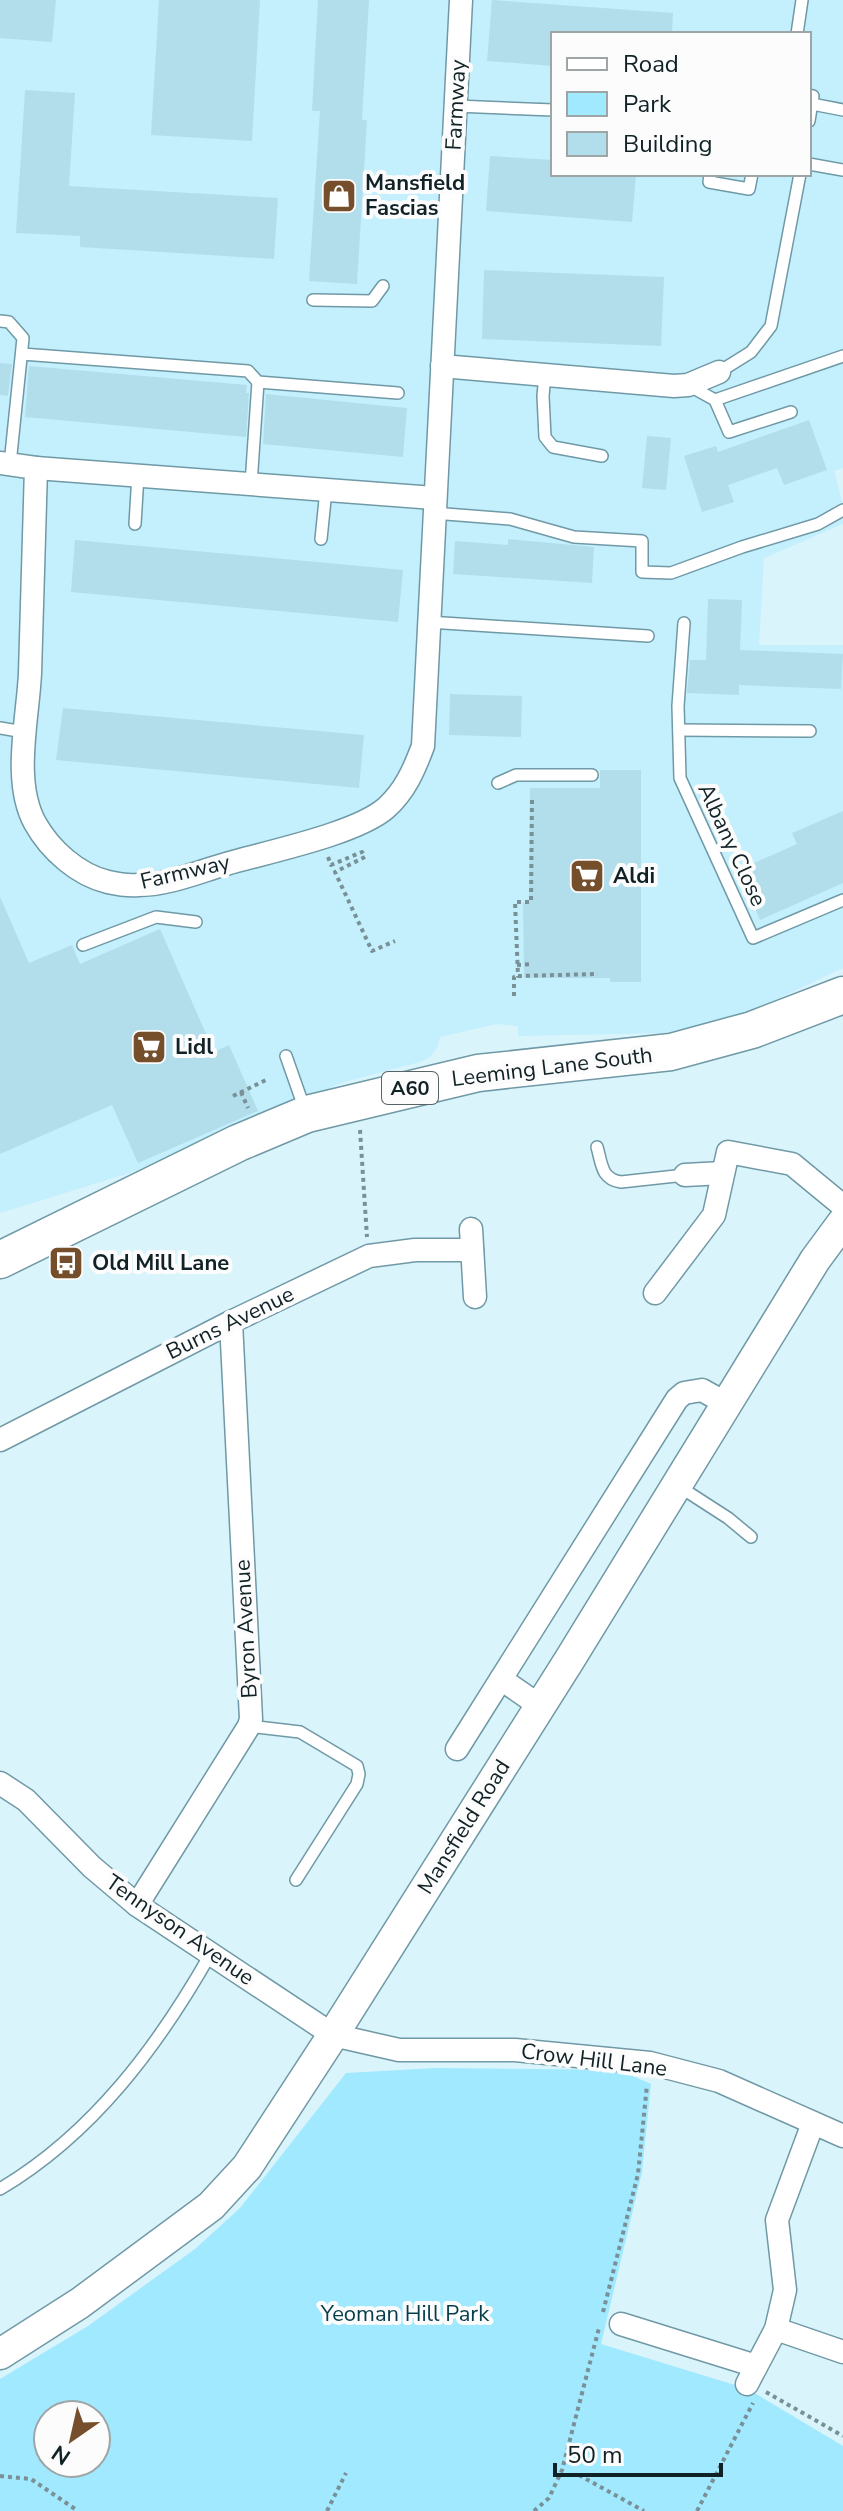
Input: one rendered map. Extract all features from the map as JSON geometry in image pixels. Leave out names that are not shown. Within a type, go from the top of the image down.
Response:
[{"type":"highway","name":"Leeming Lane South","points":[[0,1260],[238,1143],[307,1114],[478,1073],[671,1052],[752,1030],[843,995]]},
{"type":"main road","name":"Mansfield Road","points":[[0,2354],[80,2303],[211,2206],[247,2167],[540,1706],[815,1260],[843,1222]]},
{"type":"street","name":"Farmway","points":[[36,468],[30,677],[24,732],[25,800],[35,823],[52,848],[74,866],[106,882],[138,886],[167,881],[361,823],[384,809],[401,793],[423,746],[461,0]]},
{"type":"street","points":[[442,366],[674,386],[688,385],[719,372]]},
{"type":"street","points":[[5,464],[326,490],[434,505]]},
{"type":"street","points":[[655,1293],[714,1215],[728,1152],[792,1164],[843,1206]]},
{"type":"street","points":[[685,1175],[723,1173]]},
{"type":"street","name":"Burns Avenue","points":[[0,1440],[231,1322],[369,1256],[472,1240],[475,1297]]},
{"type":"street","name":"Byron Avenue","points":[[137,1905],[251,1719],[231,1322]]},
{"type":"street","points":[[457,1749],[677,1399],[684,1393],[702,1390],[727,1404]]},
{"type":"street","points":[[501,1679],[540,1706]]},
{"type":"street","name":"Tennyson Avenue","points":[[0,1783],[26,1800],[92,1867],[137,1905],[333,2035]]},
{"type":"street","name":"Crow Hill Lane","points":[[333,2035],[399,2050],[515,2050],[650,2063],[719,2081],[843,2136]]},
{"type":"street","points":[[621,2324],[753,2381],[776,2329],[785,2290],[777,2220],[813,2123]]},
{"type":"street","points":[[776,2329],[843,2352]]},
{"type":"lane","points":[[797,32],[802,0]]},
{"type":"lane","points":[[811,99],[843,110]]},
{"type":"lane","points":[[456,106],[551,110]]},
{"type":"lane","points":[[811,164],[843,170]]},
{"type":"lane","points":[[710,176],[709,182],[749,189],[752,176]]},
{"type":"lane","points":[[719,372],[751,352],[771,326],[800,176]]},
{"type":"lane","points":[[313,300],[372,301],[383,286]]},
{"type":"lane","points":[[0,321],[9,322],[23,338],[5,464]]},
{"type":"lane","points":[[22,354],[248,371],[258,382],[398,393]]},
{"type":"lane","points":[[715,400],[843,356]]},
{"type":"lane","points":[[545,375],[545,437],[553,447],[602,456]]},
{"type":"lane","points":[[251,484],[258,382]]},
{"type":"lane","points":[[688,385],[715,400],[729,432],[791,412]]},
{"type":"lane","points":[[135,524],[138,475]]},
{"type":"lane","points":[[321,539],[326,490]]},
{"type":"lane","points":[[434,505],[510,519],[574,537],[642,541],[642,572],[671,573],[818,524],[843,510]]},
{"type":"lane","points":[[428,622],[648,636]]},
{"type":"lane","name":"Albany Close","points":[[684,623],[678,706],[680,778],[753,938],[843,900]]},
{"type":"lane","points":[[0,728],[24,732]]},
{"type":"lane","points":[[679,730],[810,731]]},
{"type":"lane","points":[[498,783],[516,775],[592,775]]},
{"type":"lane","points":[[83,945],[156,917],[196,922]]},
{"type":"lane","points":[[286,1056],[307,1114]]},
{"type":"lane","points":[[597,1147],[605,1175],[610,1180],[621,1182],[685,1175]]},
{"type":"lane","points":[[677,1486],[728,1518],[751,1537]]},
{"type":"lane","points":[[249,1726],[300,1732],[357,1766],[357,1784],[296,1880]]},
{"type":"lane","points":[[0,2189],[86,2123],[128,2077],[181,2006],[211,1953]]},
{"type":"path","points":[[518,976],[515,902],[531,902],[532,800]]},
{"type":"path","points":[[317,837],[331,865],[362,852],[365,857],[335,872],[372,951],[395,941]]},
{"type":"path","points":[[517,965],[533,964]]},
{"type":"path","points":[[514,996],[514,977],[598,974]]},
{"type":"path","points":[[233,1096],[266,1080]]},
{"type":"path","points":[[360,1130],[369,1256]]},
{"type":"path","points":[[534,2511],[549,2498],[562,2470],[638,2174],[650,2063]]},
{"type":"path","points":[[697,2511],[753,2381]]},
{"type":"path","points":[[327,2511],[346,2473]]},
{"type":"path","points":[[579,2475],[644,2511]]},
{"type":"path","points":[[0,2476],[31,2479],[78,2511]]},
{"type":"shaded area","points":[[0,0],[843,0],[843,468],[834,471],[843,505],[843,524],[764,558],[759,645],[843,645],[843,968],[746,1014],[665,1033],[518,1036],[518,1026],[497,1024],[440,1037],[430,1057],[420,1062],[344,1082],[130,1173],[0,1213]]},
{"type":"green space","name":"Yeoman Hill Park","points":[[436,2068],[619,2070],[651,2084],[642,2172],[601,2344],[748,2389],[843,2446],[843,2511],[0,2511],[0,2379],[88,2326],[195,2249],[240,2208],[346,2073]]},
{"type":"building","points":[[0,0],[56,0],[52,42],[0,38]]},
{"type":"building","points":[[159,0],[260,0],[252,141],[151,135]]},
{"type":"building","points":[[318,0],[369,0],[362,120],[367,120],[357,284],[309,281],[320,111],[312,111]]},
{"type":"building","points":[[492,0],[673,13],[672,32],[551,32],[551,66],[487,61]]},
{"type":"building","points":[[25,90],[75,93],[69,186],[278,198],[274,259],[80,247],[80,236],[16,233]]},
{"type":"building","points":[[490,156],[551,160],[551,176],[636,176],[632,222],[486,211]]},
{"type":"building","points":[[484,270],[664,277],[661,346],[482,339]]},
{"type":"building","points":[[0,363],[12,364],[8,396],[0,395]]},
{"type":"building","points":[[29,366],[247,385],[246,437],[25,417]]},
{"type":"building","points":[[266,394],[407,408],[403,457],[263,444]]},
{"type":"building","points":[[809,420],[827,470],[784,485],[777,468],[728,485],[734,502],[702,512],[684,456],[716,446],[718,452]]},
{"type":"building","points":[[647,436],[671,438],[666,490],[642,488]]},
{"type":"building","points":[[508,539],[594,547],[592,583],[453,574],[455,541],[508,545]]},
{"type":"building","points":[[75,540],[403,570],[398,622],[71,592]]},
{"type":"building","points":[[708,599],[742,600],[740,650],[843,654],[841,689],[739,685],[739,695],[687,693],[690,660],[706,660]]},
{"type":"building","points":[[450,694],[522,696],[521,737],[449,735]]},
{"type":"building","points":[[63,708],[364,735],[359,788],[56,760]]},
{"type":"building","name":"Aldi","points":[[600,770],[641,770],[641,982],[610,982],[610,978],[524,978],[523,903],[529,903],[530,788],[600,788]]},
{"type":"building","points":[[843,811],[843,883],[760,920],[738,870],[797,844],[792,833]]},
{"type":"building","points":[[0,897],[29,963],[72,945],[80,964],[160,929],[214,1052],[229,1045],[258,1111],[138,1163],[112,1105],[0,1154]]},
{"type":"place","name":"Mansfield Fascias","points":[[339,196]]},
{"type":"place","name":"Aldi","points":[[587,876]]},
{"type":"place","name":"Lidl","points":[[149,1047]]},
{"type":"place","name":"Old Mill Lane","points":[[66,1263]]}]
